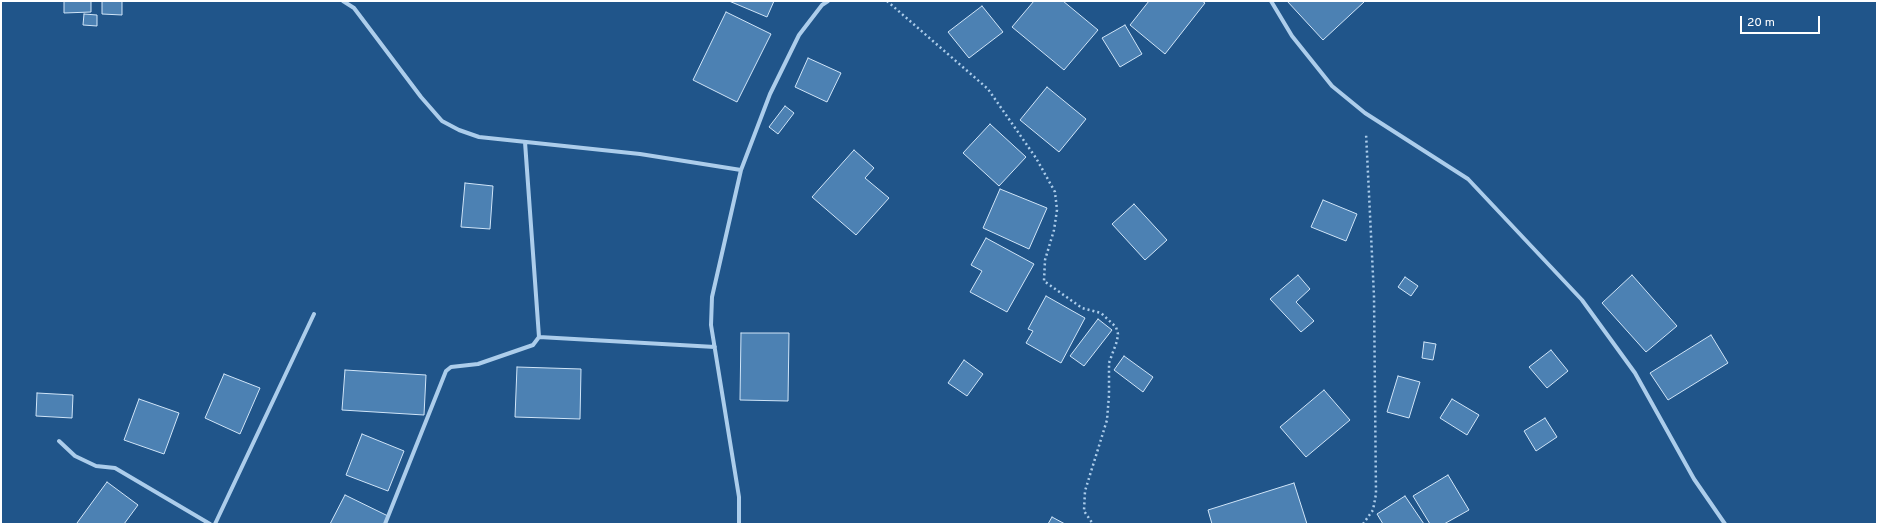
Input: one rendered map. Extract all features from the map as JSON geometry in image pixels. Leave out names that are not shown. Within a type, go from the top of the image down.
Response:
[{"type":"street","points":[[343,1],[354,8],[421,97],[442,121],[459,130],[479,137],[640,154],[741,170]]},
{"type":"street","points":[[739,524],[739,497],[716,347],[711,325],[712,297],[741,170],[770,94],[799,35],[822,5],[828,1]]},
{"type":"street","points":[[1271,1],[1292,36],[1332,86],[1365,112],[1468,179],[1582,300],[1635,373],[1694,479],[1725,524]]},
{"type":"street","points":[[385,524],[446,371],[451,367],[478,364],[533,345],[539,337],[525,142]]},
{"type":"street","points":[[215,524],[314,314]]},
{"type":"street","points":[[539,337],[716,347]]},
{"type":"street","points":[[58,441],[75,456],[96,466],[115,468],[210,524]]},
{"type":"path","points":[[887,1],[988,89],[1018,130],[1054,192],[1057,210],[1054,230],[1045,260],[1044,281],[1082,308],[1101,313],[1116,327],[1118,334],[1117,340],[1109,363],[1107,420],[1085,491],[1084,511],[1093,524]]},
{"type":"path","points":[[1363,524],[1373,510],[1376,494],[1374,296],[1365,112]]},
{"type":"building","points":[[64,1],[91,1],[91,12],[64,13]]},
{"type":"building","points":[[102,1],[122,1],[122,15],[102,14]]},
{"type":"building","points":[[729,1],[774,1],[767,17]]},
{"type":"building","points":[[1034,1],[1063,1],[1098,30],[1064,70],[1012,27]]},
{"type":"building","points":[[1149,1],[1202,1],[1205,3],[1165,54],[1130,25]]},
{"type":"building","points":[[1287,1],[1363,1],[1364,2],[1323,40]]},
{"type":"building","points":[[982,6],[1003,32],[969,58],[948,32]]},
{"type":"building","points":[[726,12],[771,34],[737,102],[693,80]]},
{"type":"building","points":[[84,14],[97,15],[97,26],[83,25]]},
{"type":"building","points":[[1125,25],[1142,54],[1120,67],[1102,38]]},
{"type":"building","points":[[808,58],[841,73],[827,102],[795,87]]},
{"type":"building","points":[[1047,87],[1086,119],[1059,152],[1020,120]]},
{"type":"building","points":[[785,106],[794,113],[778,134],[769,127]]},
{"type":"building","points":[[990,124],[1026,157],[999,186],[963,153]]},
{"type":"building","points":[[854,150],[874,168],[865,178],[889,198],[856,235],[812,197]]},
{"type":"building","points":[[465,183],[493,186],[490,229],[461,227]]},
{"type":"building","points":[[1000,189],[1047,208],[1029,249],[983,228]]},
{"type":"building","points":[[1323,200],[1357,214],[1346,241],[1311,227]]},
{"type":"building","points":[[1134,204],[1167,240],[1145,260],[1112,224]]},
{"type":"building","points":[[986,238],[1034,264],[1007,312],[970,292],[982,271],[971,265]]},
{"type":"building","points":[[1298,275],[1310,289],[1296,302],[1314,321],[1301,332],[1270,299]]},
{"type":"building","points":[[1632,275],[1677,326],[1646,352],[1602,303]]},
{"type":"building","points":[[1405,277],[1418,286],[1411,296],[1398,287]]},
{"type":"building","points":[[1046,296],[1085,318],[1061,363],[1026,343],[1033,331],[1028,329]]},
{"type":"building","points":[[1098,319],[1112,330],[1084,366],[1070,356]]},
{"type":"building","points":[[741,333],[789,333],[788,401],[740,400]]},
{"type":"building","points":[[1711,335],[1728,363],[1668,400],[1650,373]]},
{"type":"building","points":[[1424,342],[1436,344],[1433,360],[1422,358]]},
{"type":"building","points":[[1551,350],[1568,371],[1547,388],[1529,367]]},
{"type":"building","points":[[1124,356],[1153,377],[1143,392],[1114,370]]},
{"type":"building","points":[[964,360],[983,374],[967,396],[948,383]]},
{"type":"building","points":[[517,367],[581,369],[580,419],[515,417]]},
{"type":"building","points":[[345,370],[426,375],[424,415],[342,410]]},
{"type":"building","points":[[224,374],[260,388],[240,434],[205,418]]},
{"type":"building","points":[[1398,376],[1420,382],[1409,418],[1387,412]]},
{"type":"building","points":[[1324,390],[1350,420],[1306,457],[1280,427]]},
{"type":"building","points":[[37,393],[73,395],[72,418],[36,416]]},
{"type":"building","points":[[139,399],[179,413],[164,454],[124,440]]},
{"type":"building","points":[[1452,399],[1479,415],[1467,435],[1440,418]]},
{"type":"building","points":[[1545,418],[1557,437],[1536,451],[1524,431]]},
{"type":"building","points":[[362,434],[404,451],[388,491],[346,475]]},
{"type":"building","points":[[1448,475],[1469,510],[1444,524],[1430,524],[1413,496]]},
{"type":"building","points":[[107,482],[138,505],[124,524],[77,523]]},
{"type":"building","points":[[1294,483],[1307,524],[1212,524],[1208,510]]},
{"type":"building","points":[[345,495],[388,516],[384,524],[330,524]]},
{"type":"building","points":[[1405,496],[1424,524],[1383,524],[1377,514]]},
{"type":"building","points":[[1052,517],[1065,524],[1048,524]]}]
